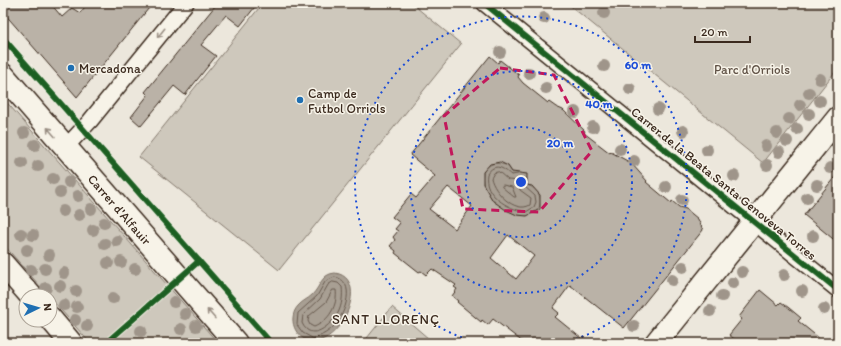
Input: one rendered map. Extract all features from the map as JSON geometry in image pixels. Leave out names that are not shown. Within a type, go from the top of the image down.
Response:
[{"type":"main road","name":"Carrer d'Alfauir","points":[[3,75],[236,343]]},
{"type":"main road","points":[[656,343],[838,118]]},
{"type":"main road","points":[[3,264],[24,288]]},
{"type":"main road","points":[[58,328],[71,343]]},
{"type":"street","points":[[65,148],[87,125],[186,3]]},
{"type":"street","name":"Carrer de la Beata Santa Genoveva Torres","points":[[484,3],[838,290]]},
{"type":"highlighted area","points":[[500,68],[554,75],[592,151],[539,212],[463,209],[444,116]]},
{"type":"green space","name":"Camp de Futbol Orriols","points":[[263,3],[411,3],[461,44],[279,270],[139,157]]},
{"type":"green space","name":"Parc d'Orriols","points":[[567,3],[838,3],[838,68],[763,163]]},
{"type":"green space","points":[[3,98],[218,343],[90,343],[58,307],[58,288],[42,288],[3,244]]},
{"type":"green space","points":[[392,307],[429,339],[426,343],[363,343]]},
{"type":"water","points":[[495,163],[507,165],[512,172],[530,164],[527,185],[534,189],[539,196],[540,204],[536,211],[526,216],[515,215],[503,209],[493,200],[486,189],[483,178],[485,169]]},
{"type":"water","points":[[335,273],[346,278],[351,286],[351,298],[348,311],[341,323],[332,333],[322,340],[311,341],[305,339],[294,327],[293,316],[295,311],[300,304],[315,292],[324,278]]},
{"type":"building","points":[[3,3],[50,3],[62,17],[72,8],[80,13],[88,3],[153,3],[77,97],[3,12]]},
{"type":"building","points":[[211,3],[258,3],[240,26],[226,15],[201,45],[216,56],[185,95],[174,86],[141,126],[131,117],[148,95],[145,92],[215,6]]},
{"type":"building","points":[[490,56],[498,63],[500,60],[519,75],[518,77],[523,83],[548,103],[549,102],[563,110],[585,131],[584,133],[610,153],[611,152],[631,163],[647,181],[646,182],[671,203],[672,201],[679,207],[686,209],[698,219],[703,230],[624,328],[570,285],[553,308],[559,313],[555,317],[587,343],[524,343],[493,319],[488,325],[482,320],[481,322],[452,296],[457,289],[454,287],[456,285],[432,269],[426,275],[421,271],[419,272],[395,253],[396,251],[390,246],[395,240],[393,237],[398,231],[395,229],[400,223],[392,217],[411,194],[416,198],[435,176],[410,155]],"holes":[[[500,162],[508,166],[512,172],[527,174],[527,185],[532,186],[540,195],[540,209],[527,216],[517,215],[506,210],[493,201],[483,184],[483,172],[490,164]],[[448,187],[472,206],[455,229],[429,209]],[[508,235],[534,256],[516,279],[491,258]]]},
{"type":"building","points":[[838,173],[838,243],[804,215]]},
{"type":"building","points":[[760,290],[778,305],[781,302],[789,308],[801,318],[798,321],[825,343],[739,343],[729,335],[742,319],[739,317]]},
{"type":"cycle path","points":[[484,3],[838,290]]},
{"type":"cycle path","points":[[3,38],[271,343]]},
{"type":"cycle path","points":[[106,343],[199,261]]},
{"type":"place","name":"Mercadona","points":[[71,68]]},
{"type":"place","name":"Camp de Futbol Orriols","points":[[300,100]]},
{"type":"district","name":"SANT LLORENÇ","points":[[386,319]]}]
